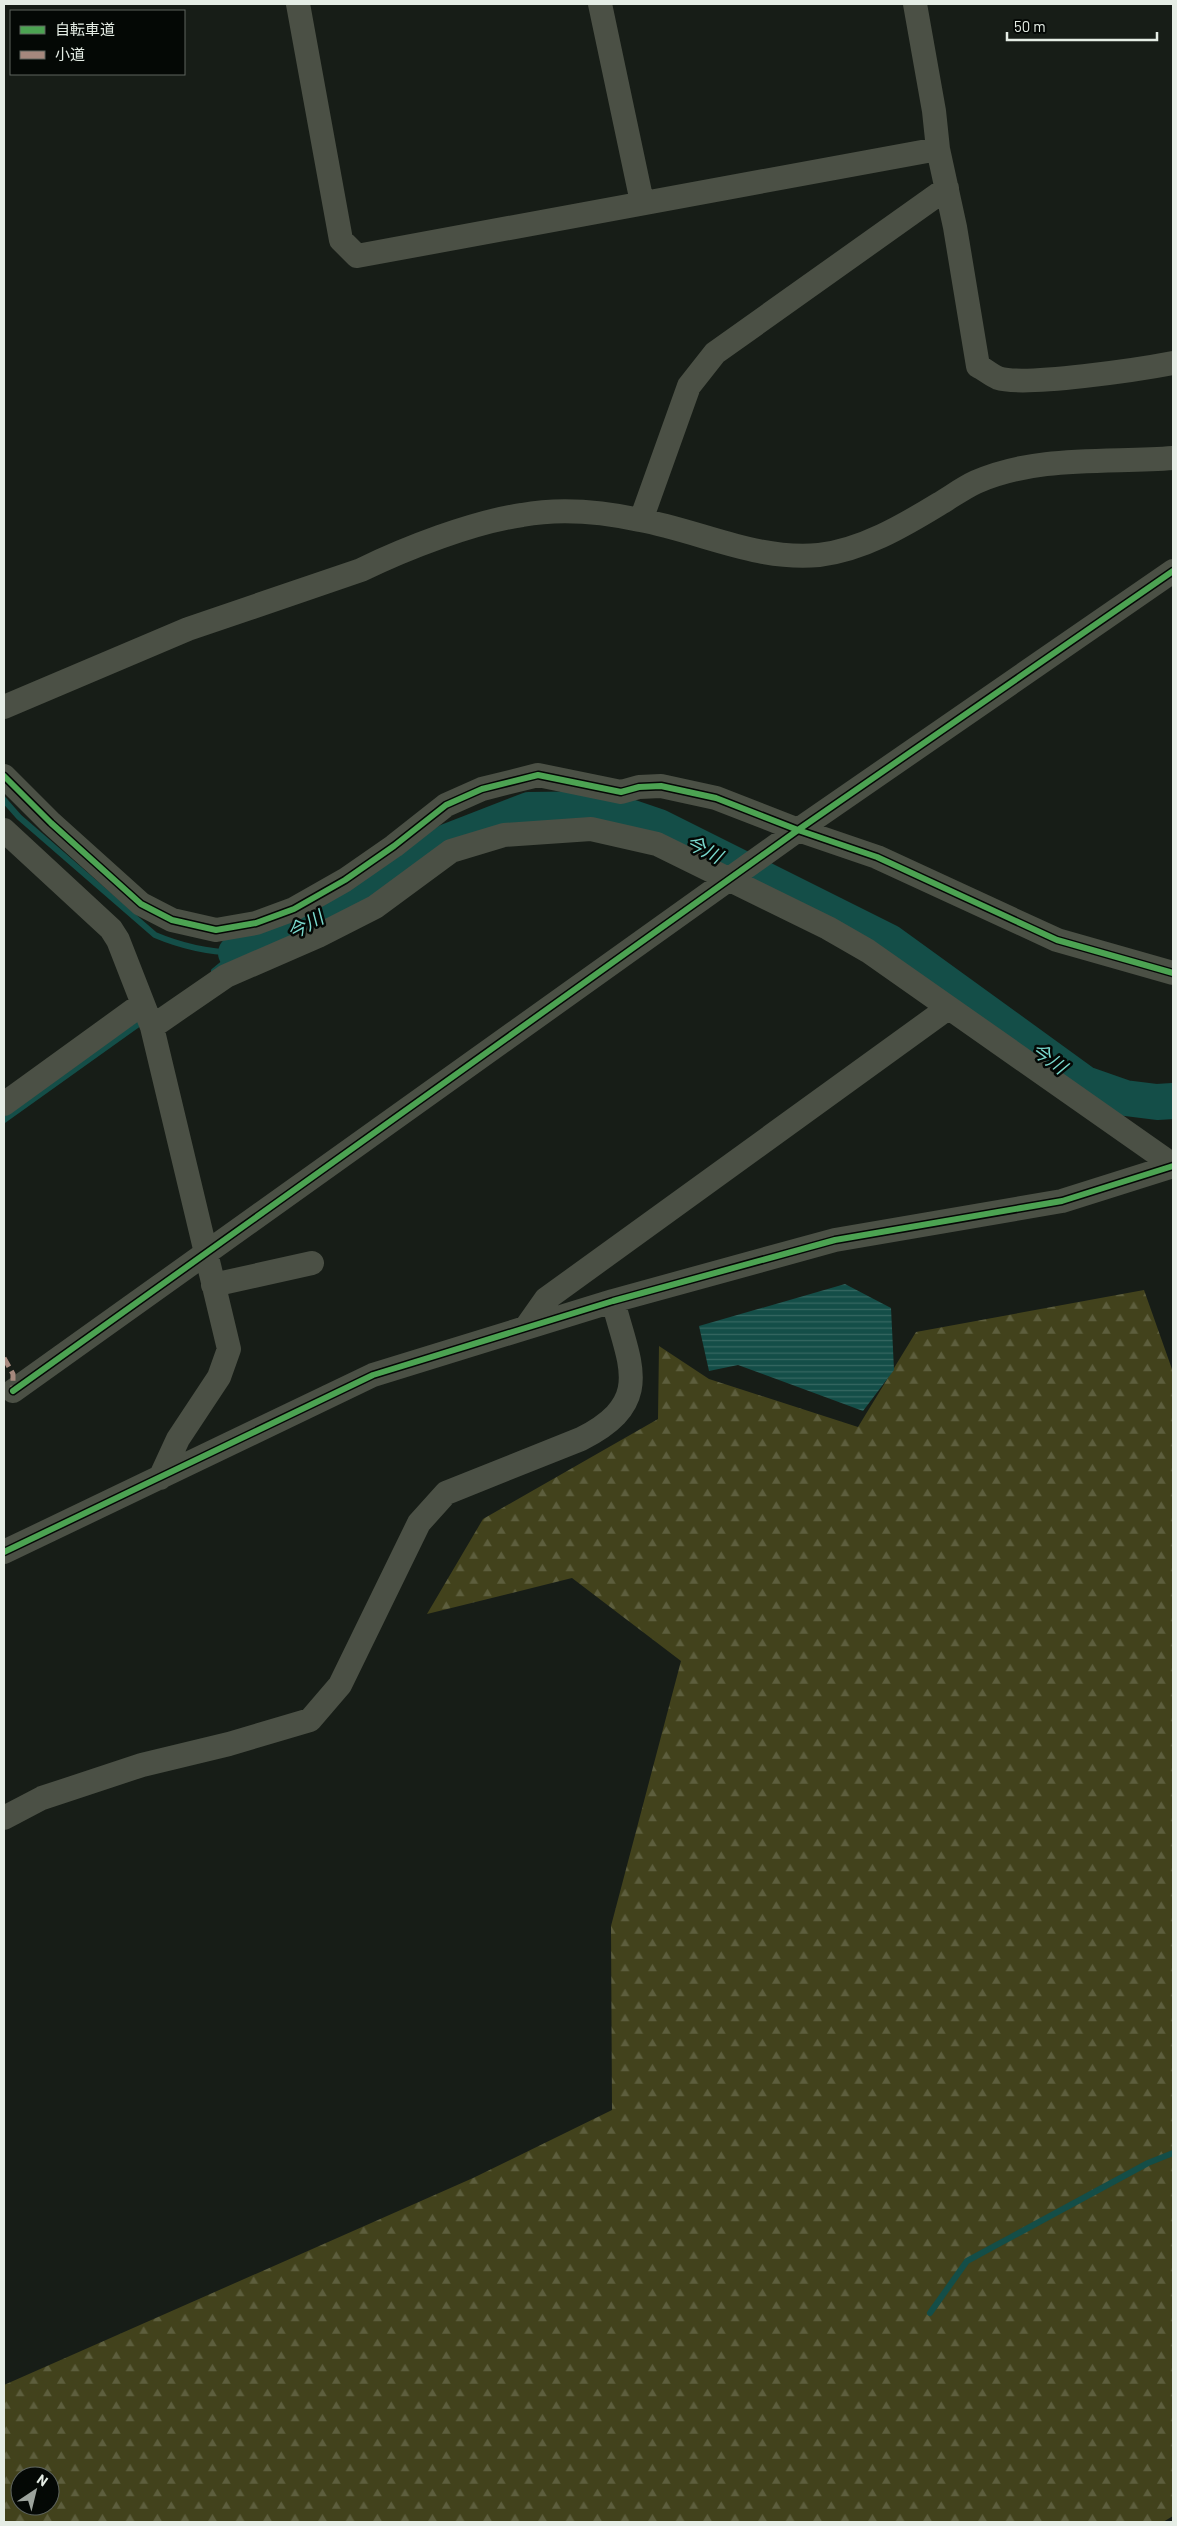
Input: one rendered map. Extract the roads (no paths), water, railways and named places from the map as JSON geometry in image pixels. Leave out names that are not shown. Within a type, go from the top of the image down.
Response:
[{"type":"street","points":[[298,4],[341,240],[357,256],[938,149]]},
{"type":"street","points":[[600,4],[642,202]]},
{"type":"street","points":[[915,4],[934,111],[938,149],[948,188],[978,366],[998,378],[1028,381],[1152,367],[1173,362]]},
{"type":"street","points":[[641,520],[689,386],[715,352],[948,188]]},
{"type":"street","points":[[4,707],[188,629],[362,570],[382,560],[487,522],[524,514],[584,512],[641,520],[737,547],[789,556],[821,554],[873,540],[911,521],[976,482],[1016,470],[1066,462],[1173,458]]},
{"type":"street","points":[[13,1391],[206,1255],[798,830],[1173,571]]},
{"type":"street","points":[[4,776],[51,822],[141,904],[172,920],[216,930],[256,924],[294,909],[345,880],[394,846],[446,805],[482,789],[538,775],[621,792],[639,787],[661,786],[716,798],[877,858],[1057,940],[1173,973]]},
{"type":"street","points":[[152,1027],[226,976],[318,936],[374,906],[451,851],[504,835],[591,829],[657,844],[731,878],[828,928],[868,952],[1173,1166]]},
{"type":"street","points":[[4,830],[111,929],[118,940],[152,1027],[229,1349],[219,1377],[178,1439],[160,1478]]},
{"type":"street","points":[[4,1104],[142,1004]]},
{"type":"street","points":[[527,1326],[546,1298],[948,1008]]},
{"type":"street","points":[[4,1552],[373,1375],[527,1326],[835,1240],[1062,1201],[1173,1166]]},
{"type":"street","points":[[213,1285],[312,1263]]},
{"type":"street","points":[[4,1818],[42,1798],[142,1765],[230,1744],[310,1720],[340,1685],[419,1523],[446,1493],[581,1439],[602,1429],[621,1412],[629,1392],[632,1375],[613,1301]]},
{"type":"water","points":[[845,1284],[891,1308],[894,1370],[863,1411],[738,1365],[709,1371],[699,1326]]},
{"type":"waterway","points":[[4,800],[19,817],[155,935],[195,948],[236,953]]},
{"type":"waterway","name":"今川","points":[[236,953],[290,935],[449,841],[529,810],[606,809],[659,827],[889,942],[1085,1084],[1125,1098],[1157,1102],[1173,1101]]},
{"type":"waterway","points":[[214,971],[236,953]]},
{"type":"waterway","points":[[4,1120],[144,1020]]},
{"type":"waterway","points":[[930,2313],[967,2261],[1148,2163],[1173,2153]]}]
